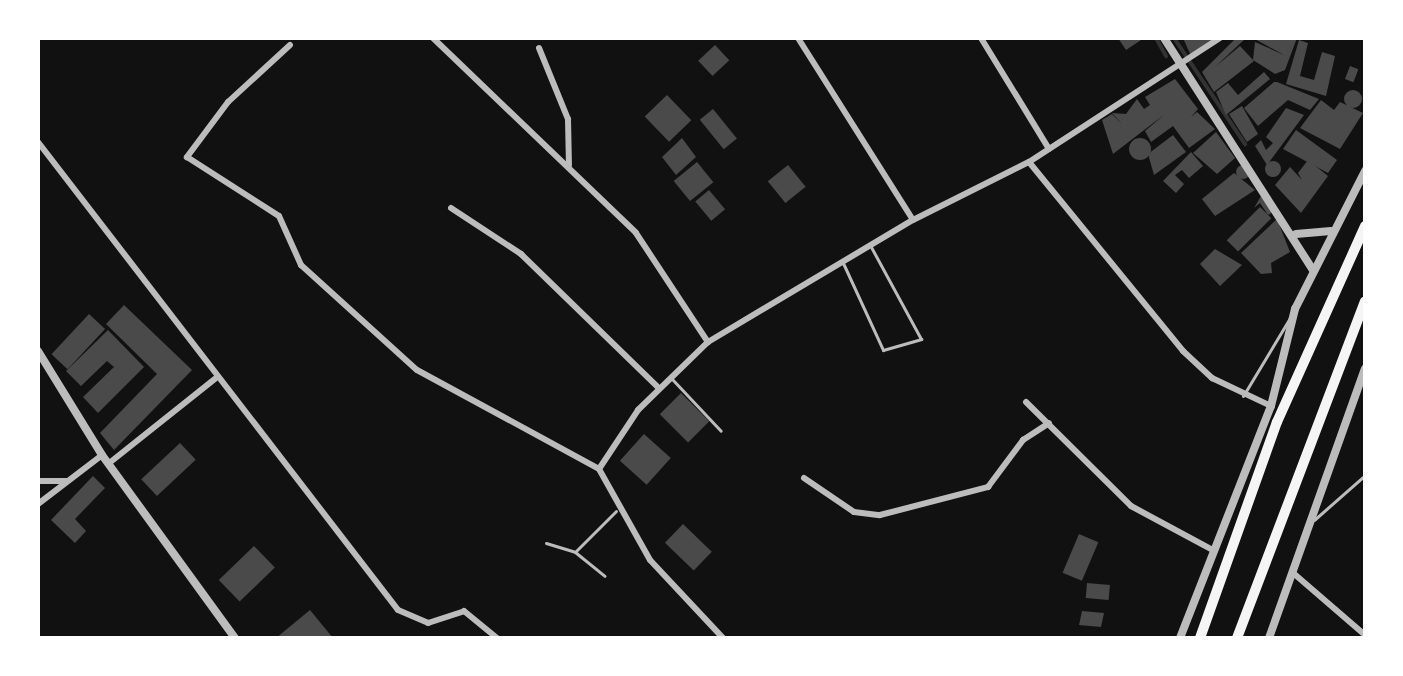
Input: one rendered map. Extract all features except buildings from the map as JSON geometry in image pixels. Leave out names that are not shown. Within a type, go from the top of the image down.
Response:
[{"type":"highway","points":[[1200,638],[1277,422],[1365,226]]},
{"type":"highway","points":[[1237,638],[1365,301]]},
{"type":"street","points":[[433,38],[569,165],[647,247],[708,342]]},
{"type":"street","points":[[798,38],[913,220]]},
{"type":"street","points":[[981,38],[1049,149]]},
{"type":"street","points":[[1164,38],[1296,234],[1313,270]]},
{"type":"street","points":[[599,469],[669,376],[708,342],[913,220],[1029,162],[1182,66],[1220,38]]},
{"type":"street","points":[[290,45],[228,102],[187,157],[279,216],[301,265],[417,370],[599,469],[616,511],[650,560],[723,638]]},
{"type":"street","points":[[539,48],[568,119],[569,165]]},
{"type":"street","points":[[38,142],[215,379],[398,610],[428,623],[464,611],[497,638]]},
{"type":"street","points":[[1029,162],[1168,336],[1243,396],[1271,406]]},
{"type":"street","points":[[1180,638],[1211,549],[1271,406],[1295,309],[1331,231],[1365,171]]},
{"type":"street","points":[[451,208],[521,254],[659,388]]},
{"type":"street","points":[[1296,234],[1331,231]]},
{"type":"street","points":[[38,351],[108,464],[235,638]]},
{"type":"street","points":[[1269,638],[1305,527],[1365,369]]},
{"type":"street","points":[[108,464],[215,379]]},
{"type":"street","points":[[1026,402],[1131,506],[1211,549]]},
{"type":"street","points":[[804,478],[854,512],[880,515],[988,487],[1023,440],[1049,423]]},
{"type":"street","points":[[38,504],[102,455]]},
{"type":"street","points":[[38,481],[67,481]]},
{"type":"street","points":[[1291,571],[1365,635]]},
{"type":"lane","points":[[842,261],[883,350],[921,339],[870,245]]},
{"type":"lane","points":[[1243,396],[1295,309]]},
{"type":"lane","points":[[669,376],[721,431]]},
{"type":"lane","points":[[1305,527],[1365,475]]},
{"type":"lane","points":[[575,552],[616,511]]},
{"type":"lane","points":[[546,543],[575,552],[605,576]]},
{"type":"waterway","points":[[1156,38],[1166,56]]},
{"type":"waterway","points":[[1174,38],[1245,144]]}]
